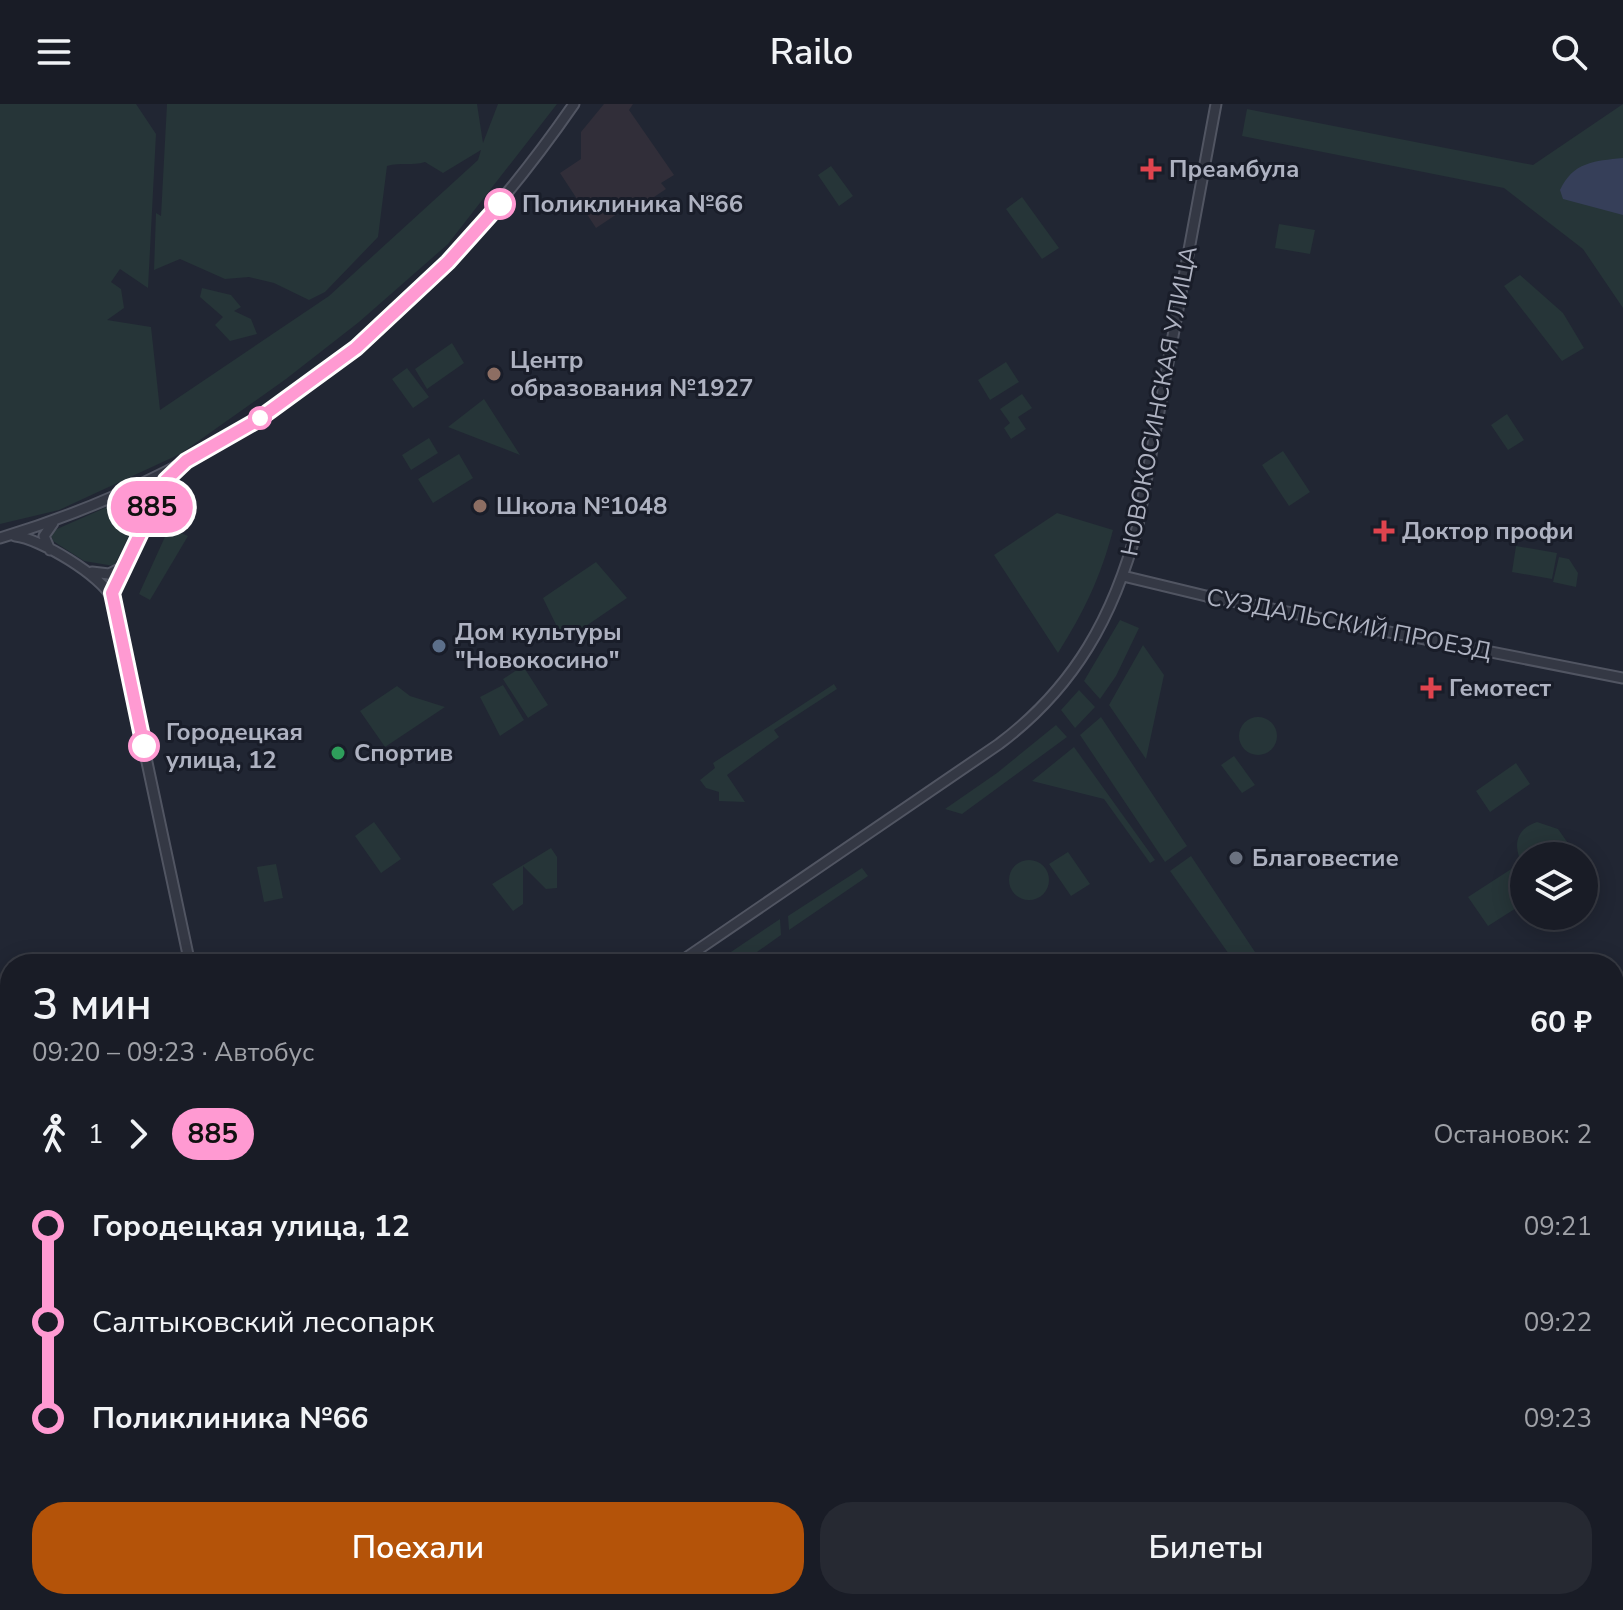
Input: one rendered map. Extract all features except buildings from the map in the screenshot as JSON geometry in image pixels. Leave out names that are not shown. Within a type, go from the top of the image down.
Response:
[{"type":"street","points":[[53,552],[46,544],[44,532],[49,525],[186,461],[238,432],[301,390],[393,316],[492,213],[532,165],[574,104]]},
{"type":"street","name":"НОВОКОСИНСКАЯ УЛИЦА","points":[[692,954],[960,772],[1040,712],[1077,667],[1123,576],[1151,463],[1216,104]]},
{"type":"street","points":[[74,565],[109,574],[120,571],[166,480],[186,461]]},
{"type":"street","points":[[116,493],[132,493],[143,499],[148,510],[142,529]]},
{"type":"street","points":[[0,538],[68,516]]},
{"type":"street","points":[[0,538],[21,536],[53,552],[102,583],[112,598],[188,954]]},
{"type":"street","points":[[112,598],[124,564]]},
{"type":"street","name":"СУЗДАЛЬСКИЙ ПРОЕЗД","points":[[1123,576],[1206,596],[1623,678]]},
{"type":"shaded area","points":[[0,104],[136,104],[156,134],[148,288],[120,269],[111,282],[121,289],[124,308],[107,320],[151,327],[160,410],[329,296],[478,160],[481,150],[443,173],[425,162],[387,166],[378,237],[325,292],[309,300],[274,283],[249,277],[225,279],[180,259],[154,270],[156,213],[161,216],[167,104],[477,104],[483,143],[498,104],[557,104],[448,244],[359,322],[286,379],[180,454],[59,510],[0,524]]},
{"type":"shaded area","name":"Поликлиника №66","points":[[604,104],[633,104],[629,110],[674,175],[661,183],[666,189],[633,211],[629,206],[596,228],[560,173],[581,159],[581,132]]},
{"type":"shaded area","points":[[1623,104],[1623,308],[1583,249],[1504,188],[1242,136],[1247,109],[1533,165]]},
{"type":"shaded area","points":[[831,166],[853,196],[839,206],[818,175]]},
{"type":"shaded area","points":[[1022,197],[1059,248],[1042,259],[1006,209]]},
{"type":"shaded area","points":[[1279,224],[1315,230],[1310,254],[1275,248]]},
{"type":"shaded area","points":[[1520,275],[1563,313],[1584,348],[1562,361],[1504,286]]},
{"type":"shaded area","points":[[202,288],[231,295],[241,307],[234,311],[251,319],[257,334],[230,341],[215,325],[223,317],[200,297]]},
{"type":"shaded area","points":[[452,343],[464,363],[427,389],[415,369]]},
{"type":"shaded area","points":[[1006,362],[1019,382],[990,400],[978,380]]},
{"type":"shaded area","points":[[407,368],[429,397],[413,408],[392,379]]},
{"type":"shaded area","points":[[1022,394],[1032,408],[1018,417],[1026,429],[1011,439],[1004,428],[1010,423],[1000,409]]},
{"type":"shaded area","points":[[484,399],[520,455],[448,427]]},
{"type":"shaded area","points":[[1507,414],[1524,440],[1508,450],[1491,425]]},
{"type":"shaded area","points":[[429,438],[438,453],[411,470],[402,455]]},
{"type":"shaded area","points":[[1283,451],[1310,492],[1289,506],[1262,465]]},
{"type":"shaded area","points":[[459,454],[473,478],[433,503],[418,479]]},
{"type":"shaded area","points":[[123,500],[135,502],[140,513],[114,566],[84,561],[53,541],[51,534],[57,529]]},
{"type":"shaded area","points":[[1057,513],[1113,530],[1091,593],[1058,653],[994,555]]},
{"type":"shaded area","points":[[169,528],[188,536],[150,600],[139,594]]},
{"type":"shaded area","points":[[1516,546],[1557,553],[1552,579],[1512,572]]},
{"type":"shaded area","points":[[1559,557],[1569,559],[1578,573],[1576,587],[1553,582]]},
{"type":"shaded area","points":[[596,562],[627,598],[564,641],[543,598]]},
{"type":"shaded area","points":[[1120,620],[1139,628],[1116,676],[1100,699],[1084,681]]},
{"type":"shaded area","points":[[1143,645],[1164,675],[1146,759],[1109,705]]},
{"type":"shaded area","points":[[523,666],[548,705],[528,718],[503,679]]},
{"type":"shaded area","points":[[834,684],[837,689],[774,730],[779,737],[727,775],[745,802],[719,801],[719,792],[706,788],[700,780],[715,768],[713,763]]},
{"type":"shaded area","points":[[503,685],[524,720],[500,736],[480,697]]},
{"type":"shaded area","points":[[397,686],[410,696],[445,707],[385,747],[360,711]]},
{"type":"shaded area","points":[[1079,690],[1095,707],[1075,728],[1061,710]]},
{"type":"shaded area","points":[[1101,717],[1187,846],[1165,862],[1080,735]]},
{"type":"shaded area","points":[[1258,717],[1272,722],[1277,736],[1272,750],[1258,755],[1244,750],[1239,736],[1244,722]]},
{"type":"shaded area","points":[[1056,725],[1067,737],[962,814],[945,809],[997,773]]},
{"type":"shaded area","points":[[1074,747],[1155,860],[1150,863],[1104,799],[1032,781]]},
{"type":"shaded area","points":[[1234,756],[1255,785],[1242,793],[1221,765]]},
{"type":"shaded area","points":[[1516,763],[1530,784],[1490,812],[1476,791]]},
{"type":"shaded area","points":[[374,822],[401,859],[381,873],[355,836]]},
{"type":"shaded area","points":[[1537,822],[1558,829],[1567,842],[1518,842],[1520,834]]},
{"type":"shaded area","points":[[551,848],[557,857],[557,888],[546,889],[523,866],[523,904],[513,911],[492,884]]},
{"type":"shaded area","points":[[1068,852],[1090,884],[1071,896],[1049,864]]},
{"type":"shaded area","points":[[1191,856],[1256,954],[1229,954],[1170,871]]},
{"type":"shaded area","points":[[1029,860],[1043,866],[1049,880],[1043,894],[1029,900],[1015,894],[1009,880],[1015,866]]},
{"type":"shaded area","points":[[276,864],[283,898],[264,902],[257,867]]},
{"type":"shaded area","points":[[862,868],[868,876],[789,930],[788,916]]},
{"type":"shaded area","points":[[1510,870],[1510,912],[1488,926],[1468,897]]},
{"type":"shaded area","points":[[780,919],[781,935],[754,954],[728,954]]},
{"type":"water","points":[[1623,158],[1623,215],[1563,199],[1560,190],[1578,168]]},
{"type":"bus line","name":"885","points":[[144,746],[112,593],[166,480],[186,461],[256,421],[356,348],[448,262],[500,204]]},
{"type":"place","name":"Преамбула","points":[[1151,169]]},
{"type":"place","name":"Поликлиника №66","points":[[500,204]]},
{"type":"place","name":"Центр образования №1927","points":[[494,374]]},
{"type":"place","name":"Школа №1048","points":[[480,506]]},
{"type":"place","name":"Доктор профи","points":[[1384,531]]},
{"type":"place","name":"Дом культуры \"Новокосино\"","points":[[439,646]]},
{"type":"place","name":"Гемотест","points":[[1431,688]]},
{"type":"place","name":"Городецкая улица, 12","points":[[144,746]]},
{"type":"place","name":"Спортив","points":[[338,753]]},
{"type":"place","name":"Благовестие","points":[[1236,858]]}]
